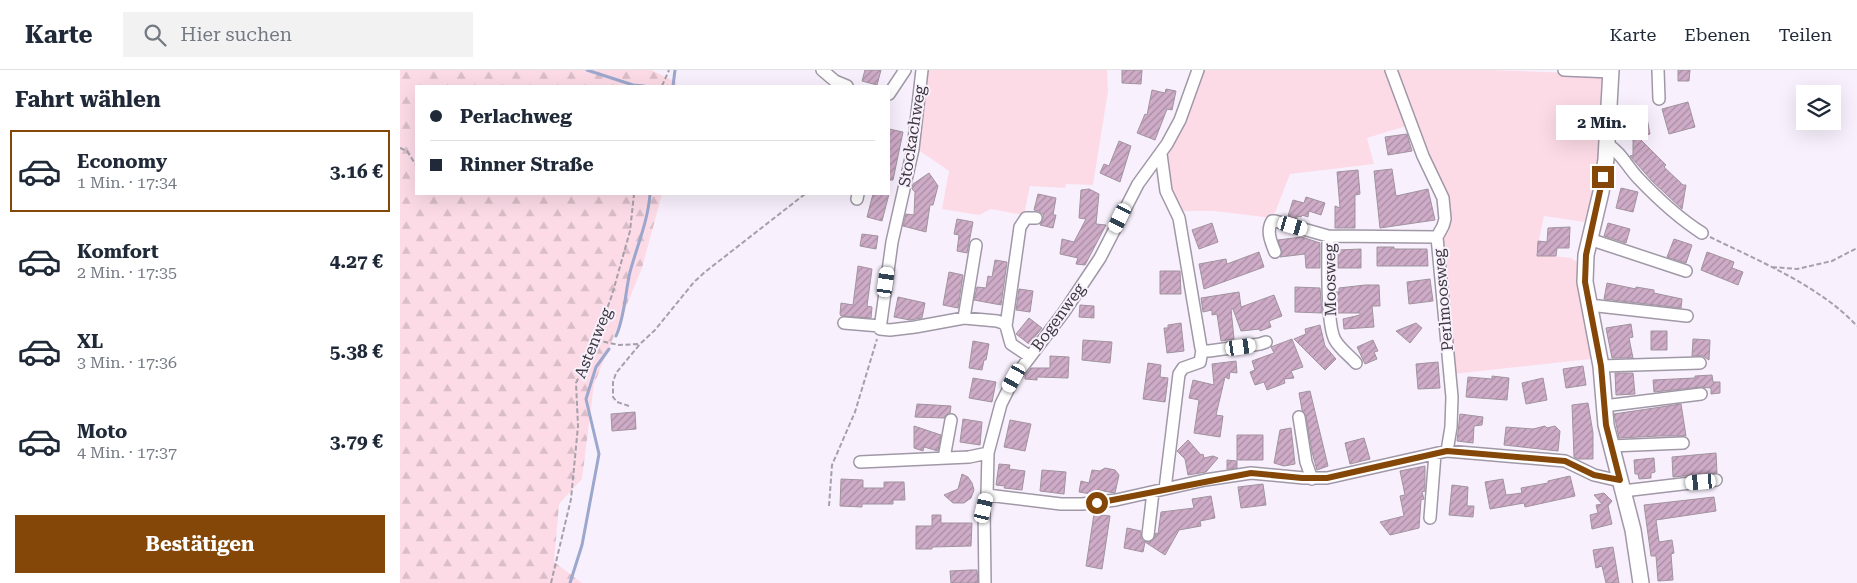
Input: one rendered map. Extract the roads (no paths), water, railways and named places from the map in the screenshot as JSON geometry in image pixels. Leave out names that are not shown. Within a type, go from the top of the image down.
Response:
[{"type":"main road","points":[[1611,71],[1607,144],[1601,192],[1584,268],[1601,366],[1606,425],[1634,532],[1641,583]]},
{"type":"street","points":[[822,70],[835,81],[845,85]]},
{"type":"street","points":[[890,92],[905,70]]},
{"type":"street","name":"Stockachweg","points":[[880,328],[892,242],[912,149],[922,70]]},
{"type":"street","name":"Bogenweg","points":[[985,583],[984,508],[987,495],[988,453],[1001,404],[1014,378],[1064,312],[1100,258],[1138,184],[1161,154],[1178,125],[1198,70]]},
{"type":"street","name":"Perlmoosweg","points":[[1391,70],[1424,156],[1443,198],[1444,226],[1437,237],[1452,397],[1451,427],[1447,451]]},
{"type":"street","points":[[1564,70],[1611,71]]},
{"type":"street","points":[[1659,70],[1659,99]]},
{"type":"street","points":[[1607,144],[1621,155],[1637,177],[1665,206],[1702,233]]},
{"type":"street","points":[[1148,535],[1159,491],[1179,374],[1182,368],[1200,362],[1202,350],[1179,218],[1166,191],[1161,154]]},
{"type":"street","points":[[1029,356],[1011,344],[1006,326],[1020,227],[1026,218],[1036,218]]},
{"type":"street","points":[[1275,252],[1269,237],[1269,225],[1272,221],[1328,236]]},
{"type":"street","name":"Moosweg","points":[[1356,363],[1339,345],[1332,334],[1328,236],[1437,237]]},
{"type":"street","points":[[1589,239],[1686,270]]},
{"type":"street","points":[[964,318],[976,245]]},
{"type":"street","points":[[1589,305],[1688,316]]},
{"type":"street","points":[[844,323],[880,328],[915,327],[964,318],[997,321],[1006,326]]},
{"type":"street","points":[[1202,350],[1209,352],[1266,342]]},
{"type":"street","points":[[1601,366],[1700,363]]},
{"type":"street","points":[[1604,406],[1701,394]]},
{"type":"street","points":[[1300,417],[1306,462],[1312,479]]},
{"type":"street","points":[[944,458],[951,420]]},
{"type":"street","points":[[1611,446],[1683,443]]},
{"type":"street","points":[[987,495],[1061,504],[1082,504],[1251,473],[1312,479],[1336,476],[1447,451],[1565,461],[1621,486],[1716,480]]},
{"type":"street","points":[[860,462],[973,457],[988,453]]},
{"type":"street","points":[[1430,518],[1435,454]]},
{"type":"waterway","points":[[587,70],[633,85]]},
{"type":"waterway","points":[[673,85],[675,70]]},
{"type":"waterway","points":[[616,336],[623,312],[630,272],[647,214],[650,195]]},
{"type":"waterway","points":[[570,583],[582,545],[599,454],[586,399],[596,367],[609,349]]}]
